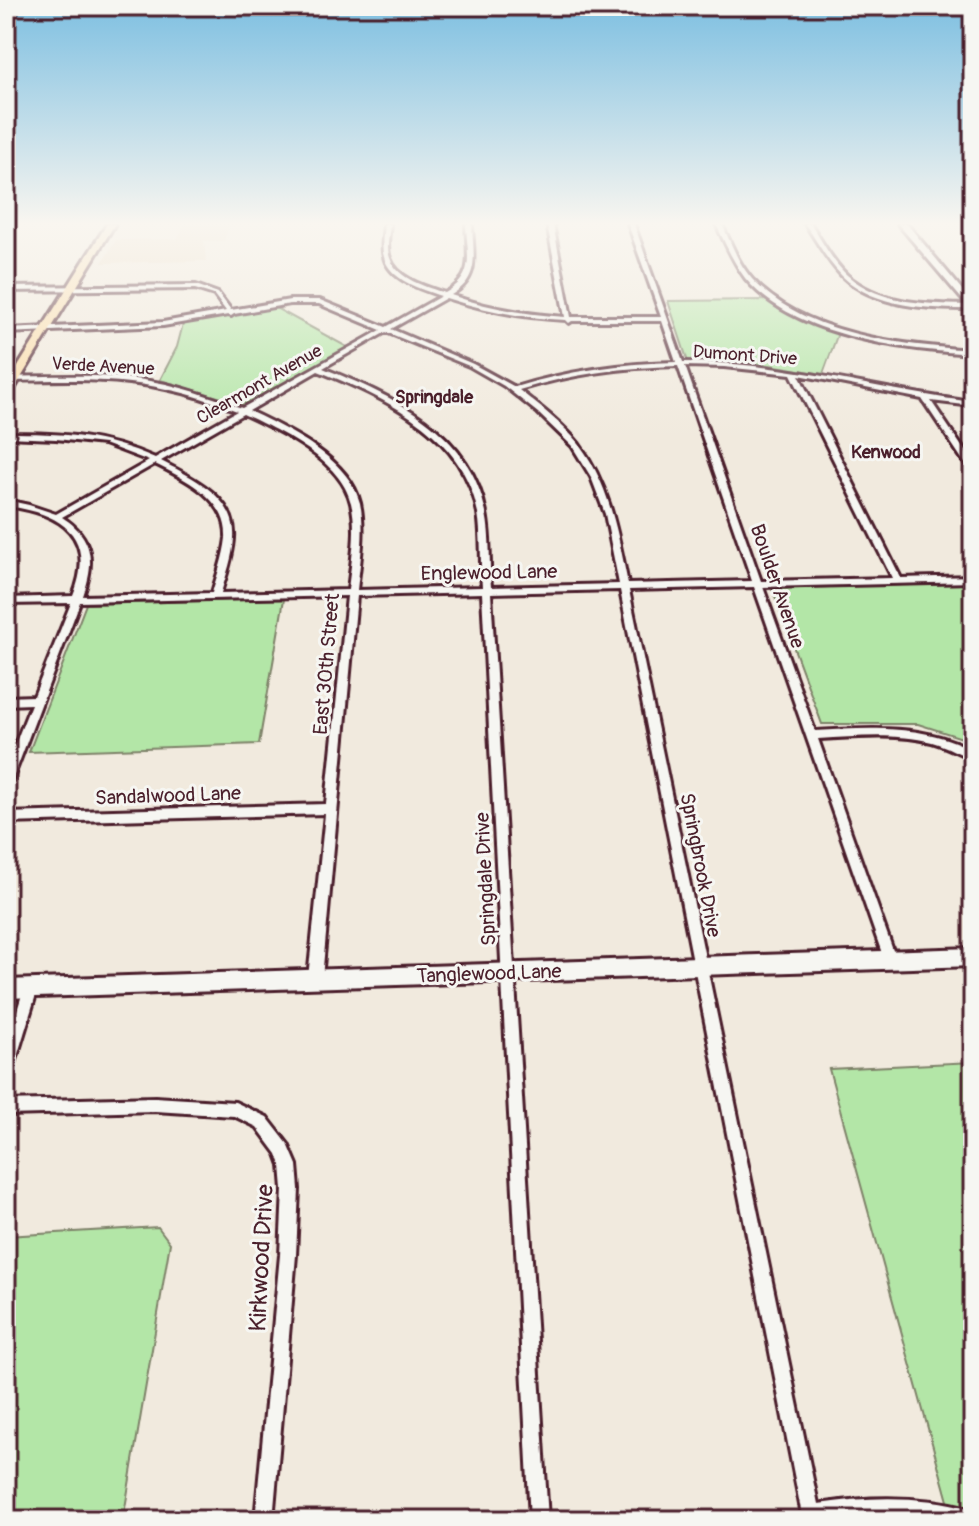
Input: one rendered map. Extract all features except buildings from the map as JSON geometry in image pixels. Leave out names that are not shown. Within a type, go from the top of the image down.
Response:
[{"type":"main road","points":[[6,394],[11,379],[69,295]]},
{"type":"main road","name":"Tanglewood Lane","points":[[6,989],[973,957]]},
{"type":"street","points":[[217,295],[231,314]]},
{"type":"street","points":[[564,295],[569,321]]},
{"type":"street","name":"Boulder Avenue","points":[[656,295],[890,959]]},
{"type":"street","points":[[768,295],[793,311],[870,338],[922,348],[973,352]]},
{"type":"street","points":[[887,295],[917,304],[972,308]]},
{"type":"street","points":[[446,296],[503,313],[569,321],[665,319]]},
{"type":"street","name":"Clearmont Avenue","points":[[57,517],[446,296]]},
{"type":"street","name":"Springbrook Drive","points":[[6,331],[163,324],[290,302],[313,301],[339,308],[471,365],[514,389],[564,432],[595,477],[609,514],[812,1517]]},
{"type":"street","name":"Dumont Drive","points":[[514,389],[583,372],[716,366],[794,373],[926,399],[973,404]]},
{"type":"street","name":"Springdale Drive","points":[[318,369],[406,410],[439,435],[462,459],[479,498],[488,590],[539,1520]]},
{"type":"street","points":[[794,373],[898,580]]},
{"type":"street","name":"Verde Avenue","points":[[11,379],[96,379],[165,386],[202,396],[242,413]]},
{"type":"street","points":[[926,399],[973,469]]},
{"type":"street","name":"East 30th Street","points":[[242,413],[309,446],[329,461],[347,483],[358,518],[315,978]]},
{"type":"street","points":[[6,435],[74,437],[106,442],[124,447],[202,486],[224,507],[230,530],[216,596]]},
{"type":"street","points":[[6,503],[35,507],[57,517],[82,539],[86,559],[84,581],[6,781]]},
{"type":"street","name":"Englewood Lane","points":[[6,601],[973,579]]},
{"type":"street","points":[[6,701],[37,700]]},
{"type":"street","points":[[811,735],[872,732],[924,735],[955,745],[973,755]]},
{"type":"street","name":"Sandalwood Lane","points":[[6,818],[331,809]]},
{"type":"street","points":[[6,1070],[31,988]]},
{"type":"street","name":"Kirkwood Drive","points":[[6,1108],[155,1104],[235,1109],[262,1122],[283,1149],[289,1165],[291,1189],[288,1255],[264,1520]]},
{"type":"street","points":[[812,1517],[893,1507],[934,1510],[973,1518]]},
{"type":"green space","points":[[766,300],[838,333],[823,374],[770,365],[688,362],[668,301]]},
{"type":"green space","points":[[274,307],[349,348],[245,405],[160,380],[177,347],[183,324]]},
{"type":"green space","points":[[973,582],[973,734],[962,738],[918,724],[822,724],[772,589]]},
{"type":"green space","points":[[284,599],[259,744],[29,752],[86,604]]},
{"type":"green space","points":[[973,1062],[973,1518],[951,1512],[829,1069]]},
{"type":"green space","points":[[158,1227],[170,1243],[123,1520],[6,1520],[6,1236]]},
{"type":"district","name":"Springdale","points":[[434,397]]},
{"type":"district","name":"Kenwood","points":[[886,452]]}]
